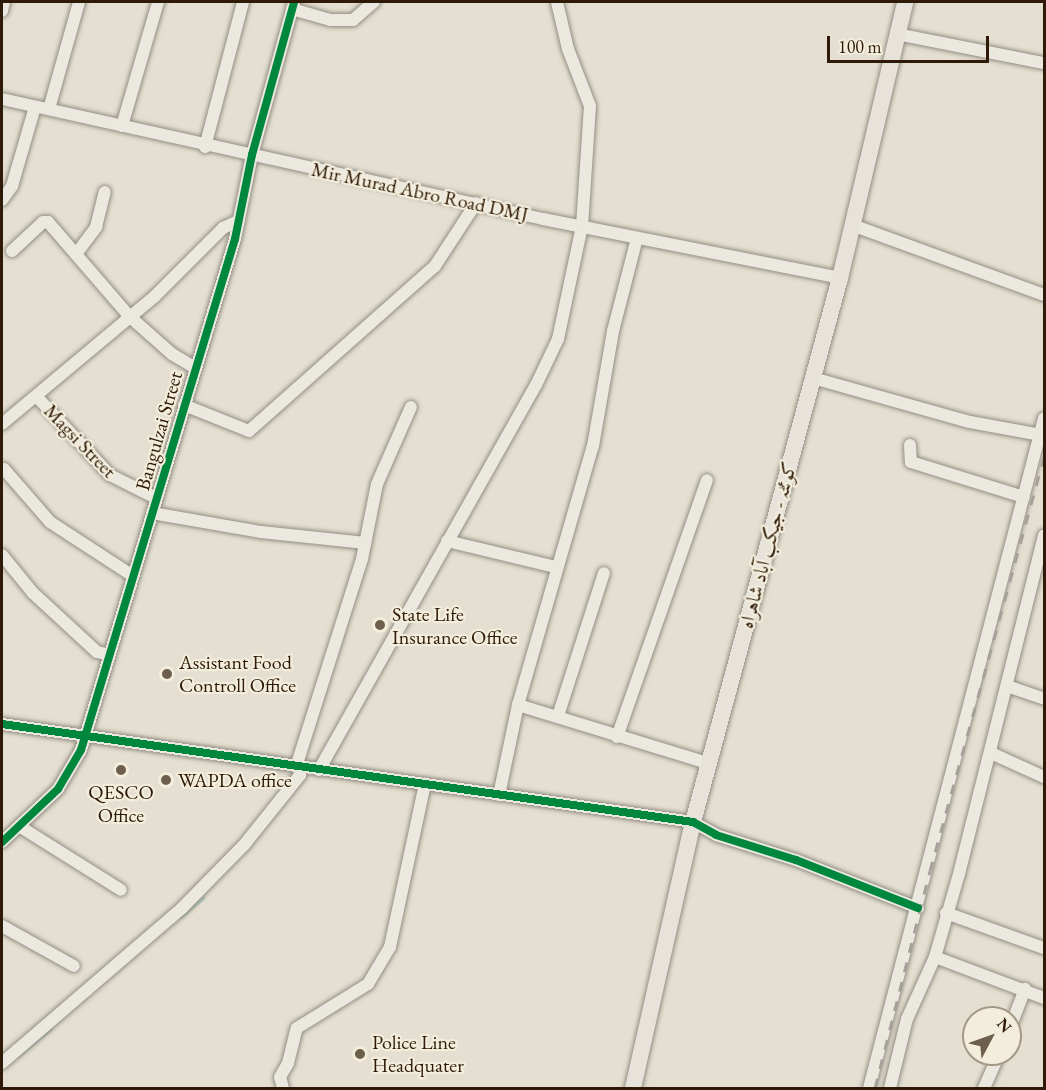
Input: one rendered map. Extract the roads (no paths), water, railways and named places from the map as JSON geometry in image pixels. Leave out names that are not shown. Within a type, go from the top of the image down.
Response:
[{"type":"highway","name":"کوئٹہ - جیکب آباد شاہراہ","points":[[633,1089],[693,822],[840,278],[904,2]]},
{"type":"street","points":[[2,11],[4,2]]},
{"type":"street","points":[[49,109],[79,2]]},
{"type":"street","points":[[122,126],[158,2]]},
{"type":"street","points":[[205,147],[243,2]]},
{"type":"street","points":[[293,5],[330,20],[353,20],[374,2]]},
{"type":"street","points":[[319,770],[536,385],[558,339],[582,226],[590,106],[568,49],[557,2]]},
{"type":"street","name":"Bangulzai Street","points":[[2,842],[58,789],[85,737],[238,221],[252,155],[293,5]]},
{"type":"street","points":[[897,34],[1044,63]]},
{"type":"street","name":"Mir Murad Abro Road DMJ","points":[[2,99],[205,147],[252,155],[637,238],[840,278]]},
{"type":"street","points":[[2,200],[12,186],[35,107]]},
{"type":"street","points":[[76,254],[96,227],[105,192]]},
{"type":"street","points":[[184,405],[249,431],[435,266],[476,203]]},
{"type":"street","points":[[12,251],[46,221],[129,316],[172,354],[195,368]]},
{"type":"street","points":[[2,424],[155,296],[223,228],[238,221]]},
{"type":"street","points":[[852,225],[1044,295]]},
{"type":"street","points":[[499,795],[518,705],[555,567],[593,446],[613,331],[637,238]]},
{"type":"street","points":[[813,378],[960,420],[1041,435]]},
{"type":"street","name":"Magsi Street","points":[[37,397],[110,475],[156,498]]},
{"type":"street","points":[[2,1063],[182,908],[244,844],[300,775],[299,767],[365,543],[377,484],[411,406]]},
{"type":"street","points":[[869,1089],[1044,418]]},
{"type":"street","points":[[910,445],[911,462],[1024,497]]},
{"type":"street","points":[[3,469],[50,522],[133,576]]},
{"type":"street","points":[[616,737],[707,480]]},
{"type":"street","points":[[152,513],[261,532],[365,543]]},
{"type":"street","points":[[890,1089],[907,1018],[935,957],[991,753],[1044,535]]},
{"type":"street","points":[[447,541],[555,567]]},
{"type":"street","points":[[2,555],[33,593],[96,652],[110,655]]},
{"type":"street","points":[[558,716],[604,573]]},
{"type":"street","points":[[1007,686],[1044,699]]},
{"type":"street","points":[[518,705],[558,716],[616,737],[708,763]]},
{"type":"street","points":[[2,724],[693,822],[716,835],[796,860],[918,908]]},
{"type":"street","points":[[991,753],[1044,777]]},
{"type":"street","points":[[283,1089],[280,1077],[288,1063],[297,1028],[368,984],[390,947],[425,784]]},
{"type":"street","points":[[19,826],[121,890]]},
{"type":"street","points":[[946,913],[1044,948]]},
{"type":"street","points":[[2,926],[74,966]]},
{"type":"street","points":[[935,957],[1044,998]]},
{"type":"street","points":[[1018,1006],[1025,989]]},
{"type":"street","points":[[984,1089],[994,1066]]},
{"type":"waterway","points":[[181,917],[204,897]]},
{"type":"waterway","points":[[17,1057],[51,1029]]},
{"type":"railway","points":[[875,1088],[930,871],[1044,457]]},
{"type":"place","name":"State Life Insurance Office","points":[[380,625]]},
{"type":"place","name":"Assistant Food Controll Office","points":[[167,674]]},
{"type":"place","name":"QESCO Office","points":[[121,770]]},
{"type":"place","name":"WAPDA office","points":[[166,780]]},
{"type":"place","name":"Police Line Headquater","points":[[360,1054]]}]
